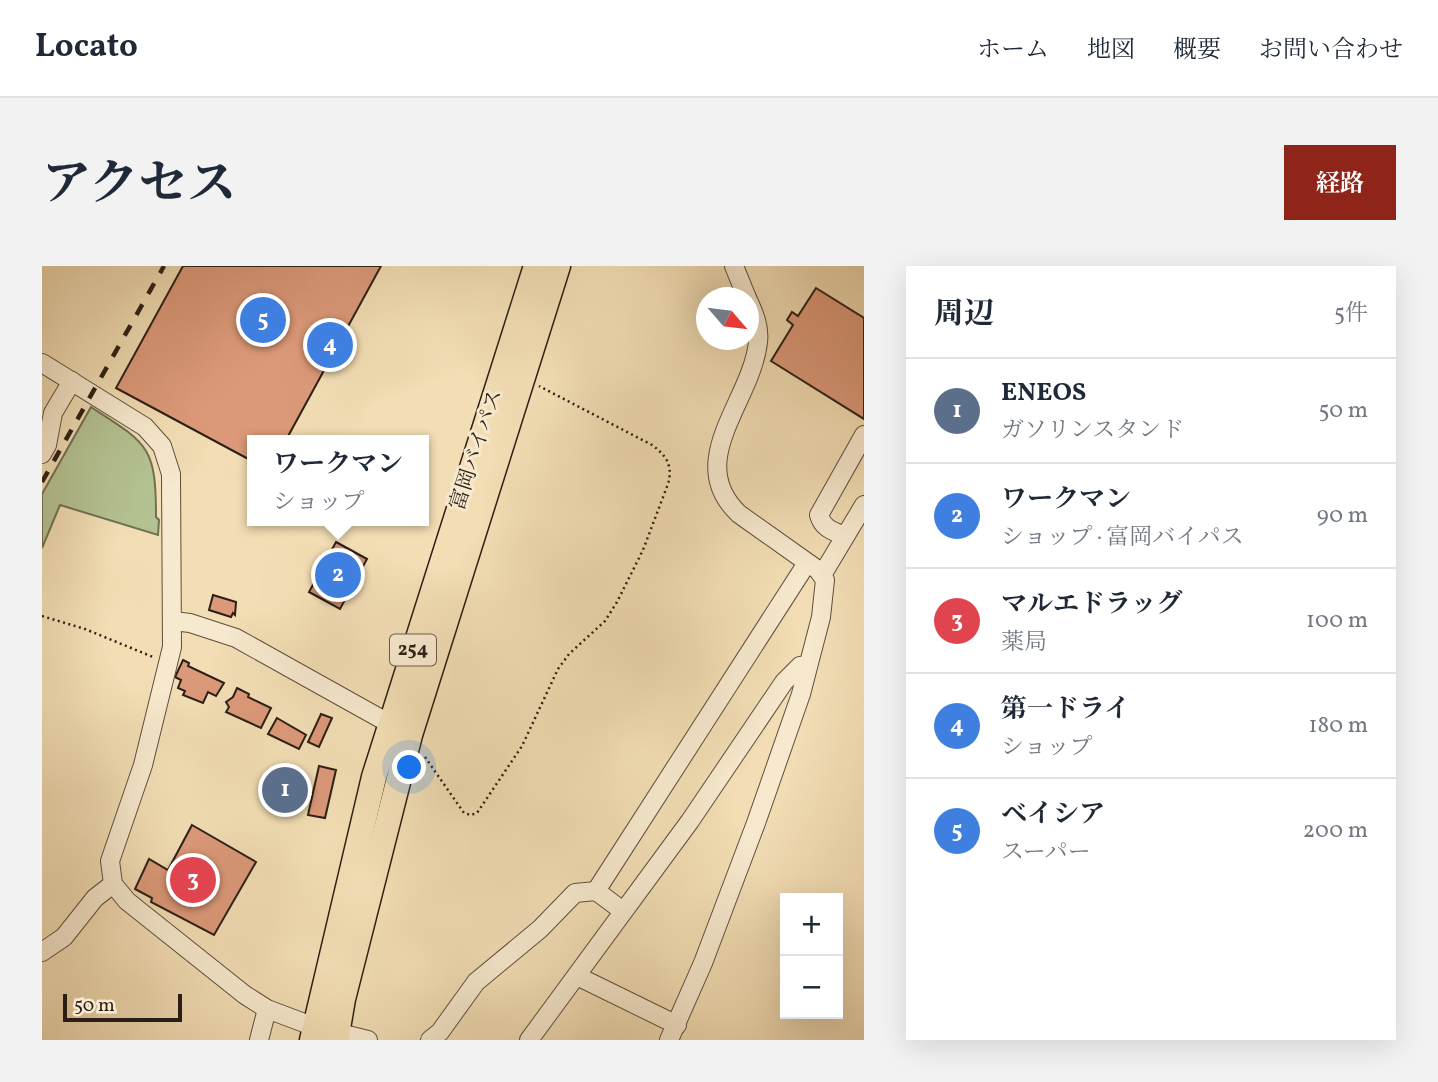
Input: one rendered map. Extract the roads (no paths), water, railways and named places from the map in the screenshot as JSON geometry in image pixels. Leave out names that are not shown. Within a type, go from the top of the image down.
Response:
[{"type":"highway","name":"富岡バイパス","points":[[403,735],[536,266]]},
{"type":"highway","name":"富岡バイパス","points":[[325,1035],[374,777],[403,735],[558,266]]},
{"type":"street","points":[[734,266],[743,287]]},
{"type":"street","points":[[577,976],[673,1032],[703,963],[801,694],[821,617],[825,580],[818,570],[728,503],[716,473],[716,460],[722,441],[749,376],[756,350]]},
{"type":"street","points":[[42,363],[145,427],[162,446],[171,474],[173,621],[169,663],[143,765],[110,861],[113,884],[127,901],[245,995],[268,1009],[325,1035],[368,1040]]},
{"type":"street","points":[[42,454],[47,445],[53,413],[72,381]]},
{"type":"street","points":[[845,536],[826,528],[819,515],[860,442]]},
{"type":"street","points":[[822,575],[864,505]]},
{"type":"street","points":[[596,891],[807,563]]},
{"type":"street","points":[[173,621],[190,622],[236,638],[403,735]]},
{"type":"street","points":[[529,1040],[690,821],[784,682],[800,666],[808,665]]},
{"type":"street","points":[[42,952],[64,937],[95,898],[113,884]]},
{"type":"street","points":[[430,1040],[440,1032],[476,982],[540,929],[575,893],[596,891],[623,911]]},
{"type":"street","points":[[259,1040],[268,1009]]},
{"type":"railway","points":[[42,482],[164,266]]},
{"type":"place","name":"ベイシア","points":[[263,320]]},
{"type":"place","name":"第一ドライ","points":[[330,345]]},
{"type":"place","name":"ワークマン","points":[[338,575]]},
{"type":"place","name":"ENEOS","points":[[285,790]]},
{"type":"place","name":"マルエドラッグ","points":[[193,880]]}]
